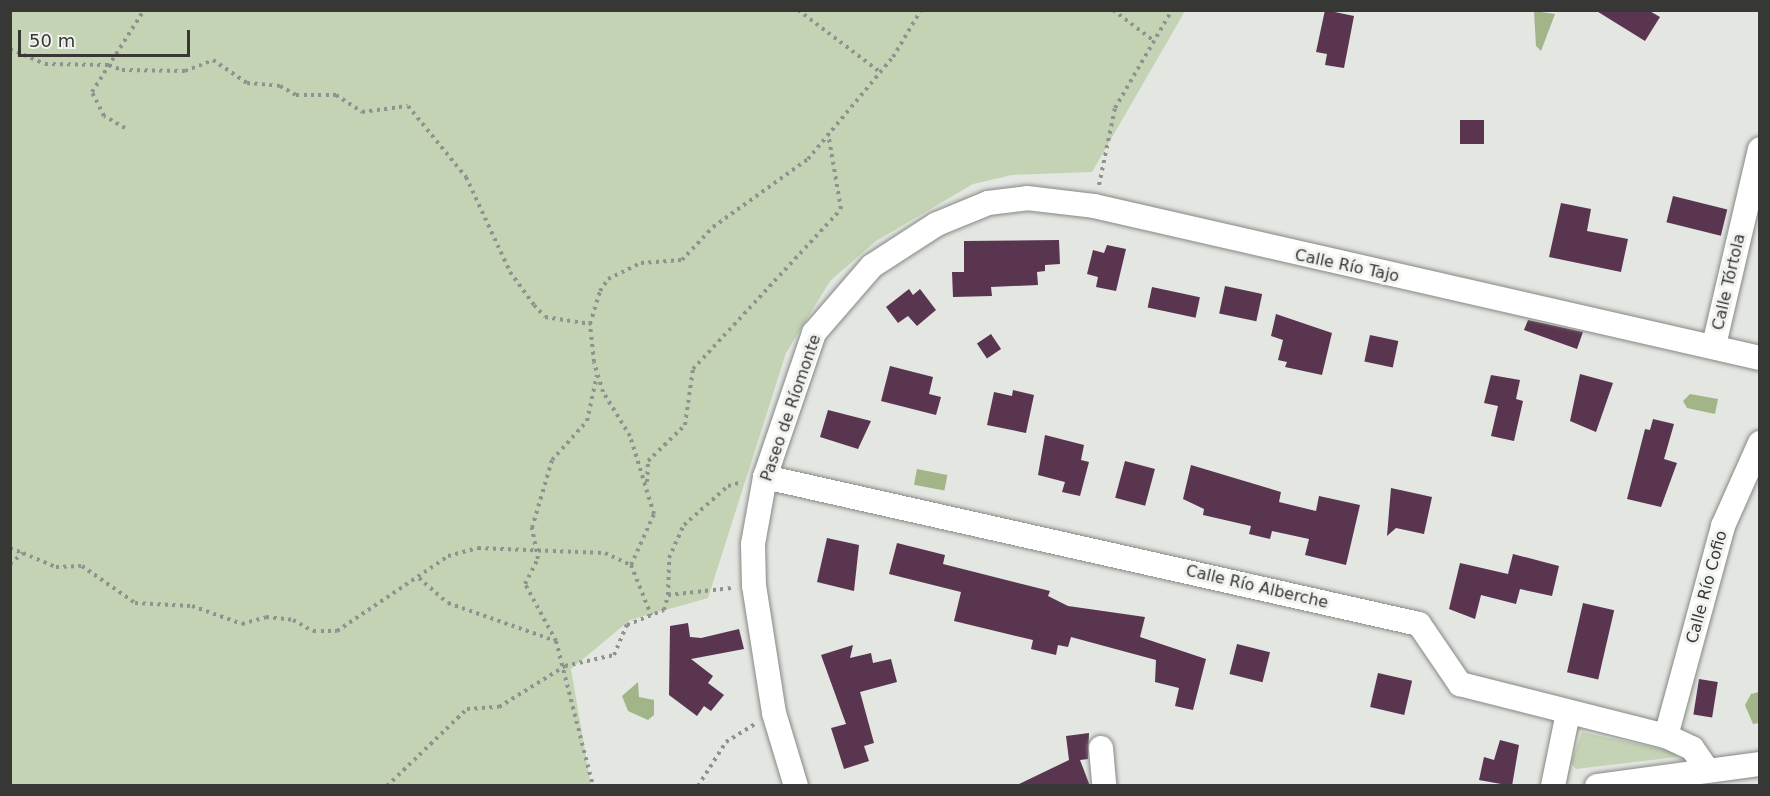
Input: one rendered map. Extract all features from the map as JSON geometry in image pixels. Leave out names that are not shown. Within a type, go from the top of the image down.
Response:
[{"type":"street","name":"Calle Tórtola","points":[[1714,345],[1760,149]]},
{"type":"street","name":"Calle Río Tajo","points":[[937,224],[988,203],[1027,198],[1094,206],[1714,345],[1760,358]]},
{"type":"street","name":"Paseo de Ríomonte","points":[[796,786],[774,713],[754,586],[753,544],[765,477],[814,333],[872,266],[937,224]]},
{"type":"street","name":"Calle Río Cofio","points":[[1666,736],[1723,526],[1760,443]]},
{"type":"street","name":"Calle Río Alberche","points":[[765,477],[1419,624],[1460,684],[1666,736],[1692,748],[1706,768]]},
{"type":"street","points":[[1553,786],[1568,713]]},
{"type":"street","points":[[1101,748],[1104,786]]},
{"type":"street","points":[[1597,786],[1706,768],[1760,764]]},
{"type":"path","points":[[125,128],[104,116],[92,92],[144,10]]},
{"type":"path","points":[[798,10],[880,72]]},
{"type":"path","points":[[631,565],[654,514],[647,483],[597,374],[590,324],[608,279],[641,263],[682,260],[713,227],[808,159],[880,72],[921,10]]},
{"type":"path","points":[[1113,10],[1154,41]]},
{"type":"path","points":[[1094,206],[1115,108],[1172,10]]},
{"type":"path","points":[[10,49],[45,64],[109,65],[122,70],[185,71],[213,60],[247,83],[314,97],[336,95],[362,112],[408,106],[466,177],[510,272],[534,305],[545,317],[590,324]]},
{"type":"path","points":[[647,483],[648,461],[685,425],[693,369],[841,209],[828,133]]},
{"type":"path","points":[[593,786],[565,666],[556,641],[525,584],[536,550],[532,528],[552,460],[587,421],[597,374]]},
{"type":"path","points":[[387,786],[467,709],[499,707],[565,666],[614,655],[627,625],[664,610],[668,595],[669,558],[684,525],[728,486],[765,477]]},
{"type":"path","points":[[10,548],[56,567],[82,566],[135,603],[192,606],[242,624],[266,617],[293,620],[314,631],[337,631],[387,592],[419,578],[448,556],[478,548],[605,553],[631,565],[651,615]]},
{"type":"path","points":[[10,564],[23,553]]},
{"type":"path","points":[[419,578],[448,603],[556,641]]},
{"type":"path","points":[[668,595],[754,586]]},
{"type":"path","points":[[698,786],[726,742],[774,713]]},
{"type":"shaded area","points":[[10,11],[1185,11],[1092,172],[1012,175],[973,184],[876,241],[830,281],[786,353],[708,598],[630,620],[571,669],[591,786],[11,785]]},
{"type":"shaded area","points":[[1534,11],[1555,14],[1541,51],[1536,46]]},
{"type":"shaded area","points":[[1690,394],[1718,399],[1715,414],[1687,408],[1683,401]]},
{"type":"shaded area","points":[[917,469],[947,475],[944,491],[914,485]]},
{"type":"shaded area","points":[[638,682],[639,697],[654,700],[654,715],[648,720],[628,711],[622,696]]},
{"type":"shaded area","points":[[1759,692],[1759,723],[1753,724],[1745,705],[1751,694]]},
{"type":"shaded area","points":[[1582,732],[1674,752],[1677,757],[1576,769],[1571,763]]},
{"type":"building","points":[[1325,10],[1354,16],[1344,68],[1325,65],[1327,54],[1316,52]]},
{"type":"building","points":[[1595,10],[1648,10],[1660,17],[1645,41]]},
{"type":"building","points":[[1460,120],[1484,120],[1484,144],[1460,144]]},
{"type":"building","points":[[1673,196],[1727,210],[1721,236],[1666,222]]},
{"type":"building","points":[[1561,203],[1591,209],[1587,231],[1628,239],[1621,272],[1549,257]]},
{"type":"building","points":[[1059,240],[1060,264],[1045,265],[1045,271],[1037,272],[1038,285],[991,287],[992,296],[953,297],[952,272],[964,272],[964,241]]},
{"type":"building","points":[[1107,245],[1126,249],[1116,291],[1096,287],[1098,277],[1087,274],[1093,250],[1104,253]]},
{"type":"building","points":[[1225,286],[1262,294],[1256,321],[1219,313]]},
{"type":"building","points":[[1152,287],[1200,297],[1196,318],[1148,308]]},
{"type":"building","points":[[909,289],[913,295],[920,289],[936,310],[917,326],[908,316],[898,323],[886,307]]},
{"type":"building","points":[[1276,314],[1332,333],[1322,375],[1285,367],[1287,362],[1278,360],[1283,340],[1271,336]]},
{"type":"building","points":[[1528,320],[1583,332],[1577,349],[1524,330]]},
{"type":"building","points":[[991,334],[1001,349],[987,358],[977,344]]},
{"type":"building","points":[[1370,335],[1398,341],[1393,367],[1364,361]]},
{"type":"building","points":[[890,366],[933,377],[929,394],[941,397],[936,415],[881,401]]},
{"type":"building","points":[[1580,374],[1613,383],[1596,432],[1570,421]]},
{"type":"building","points":[[1491,375],[1520,380],[1516,399],[1523,401],[1514,441],[1491,436],[1498,406],[1484,403]]},
{"type":"building","points":[[1013,390],[1034,395],[1026,433],[987,425],[994,392],[1012,396]]},
{"type":"building","points":[[828,410],[871,421],[858,449],[820,437]]},
{"type":"building","points":[[1653,419],[1674,424],[1664,459],[1677,463],[1661,507],[1627,499],[1645,429],[1650,430]]},
{"type":"building","points":[[1045,435],[1084,445],[1081,460],[1089,462],[1080,496],[1062,492],[1065,482],[1038,475]]},
{"type":"building","points":[[1125,461],[1155,469],[1145,506],[1115,498]]},
{"type":"building","points":[[1191,465],[1281,492],[1279,502],[1316,511],[1319,496],[1360,505],[1346,565],[1305,555],[1309,539],[1272,531],[1270,539],[1249,534],[1251,526],[1203,515],[1204,509],[1183,499]]},
{"type":"building","points":[[1391,488],[1432,497],[1424,534],[1396,528],[1387,536]]},
{"type":"building","points":[[827,538],[859,545],[854,591],[817,582]]},
{"type":"building","points":[[897,543],[945,555],[943,564],[1050,591],[1048,596],[1068,606],[1145,617],[1140,637],[1206,659],[1193,710],[1175,706],[1179,688],[1155,682],[1156,660],[1071,637],[1068,647],[1058,645],[1056,655],[1031,649],[1033,640],[954,621],[961,592],[889,574]]},
{"type":"building","points":[[1513,554],[1559,566],[1552,596],[1520,589],[1516,604],[1481,595],[1475,619],[1449,609],[1460,563],[1508,574]]},
{"type":"building","points":[[1583,603],[1614,610],[1598,679],[1567,672]]},
{"type":"building","points":[[688,623],[690,637],[701,638],[739,629],[744,649],[691,659],[713,676],[708,683],[724,695],[711,711],[704,706],[697,716],[669,695],[670,626]]},
{"type":"building","points":[[1237,644],[1270,652],[1262,682],[1230,674]]},
{"type":"building","points":[[853,645],[850,658],[871,653],[873,663],[891,659],[897,682],[860,692],[874,743],[864,746],[869,761],[844,769],[831,728],[846,724],[821,655]]},
{"type":"building","points":[[1378,673],[1412,681],[1404,715],[1370,707]]},
{"type":"building","points":[[1699,679],[1718,682],[1712,718],[1693,715]]},
{"type":"building","points":[[1089,733],[1088,759],[1080,760],[1090,786],[1015,786],[1069,760],[1066,736]]},
{"type":"building","points":[[1500,740],[1519,745],[1512,786],[1479,780],[1484,757],[1494,760]]}]
